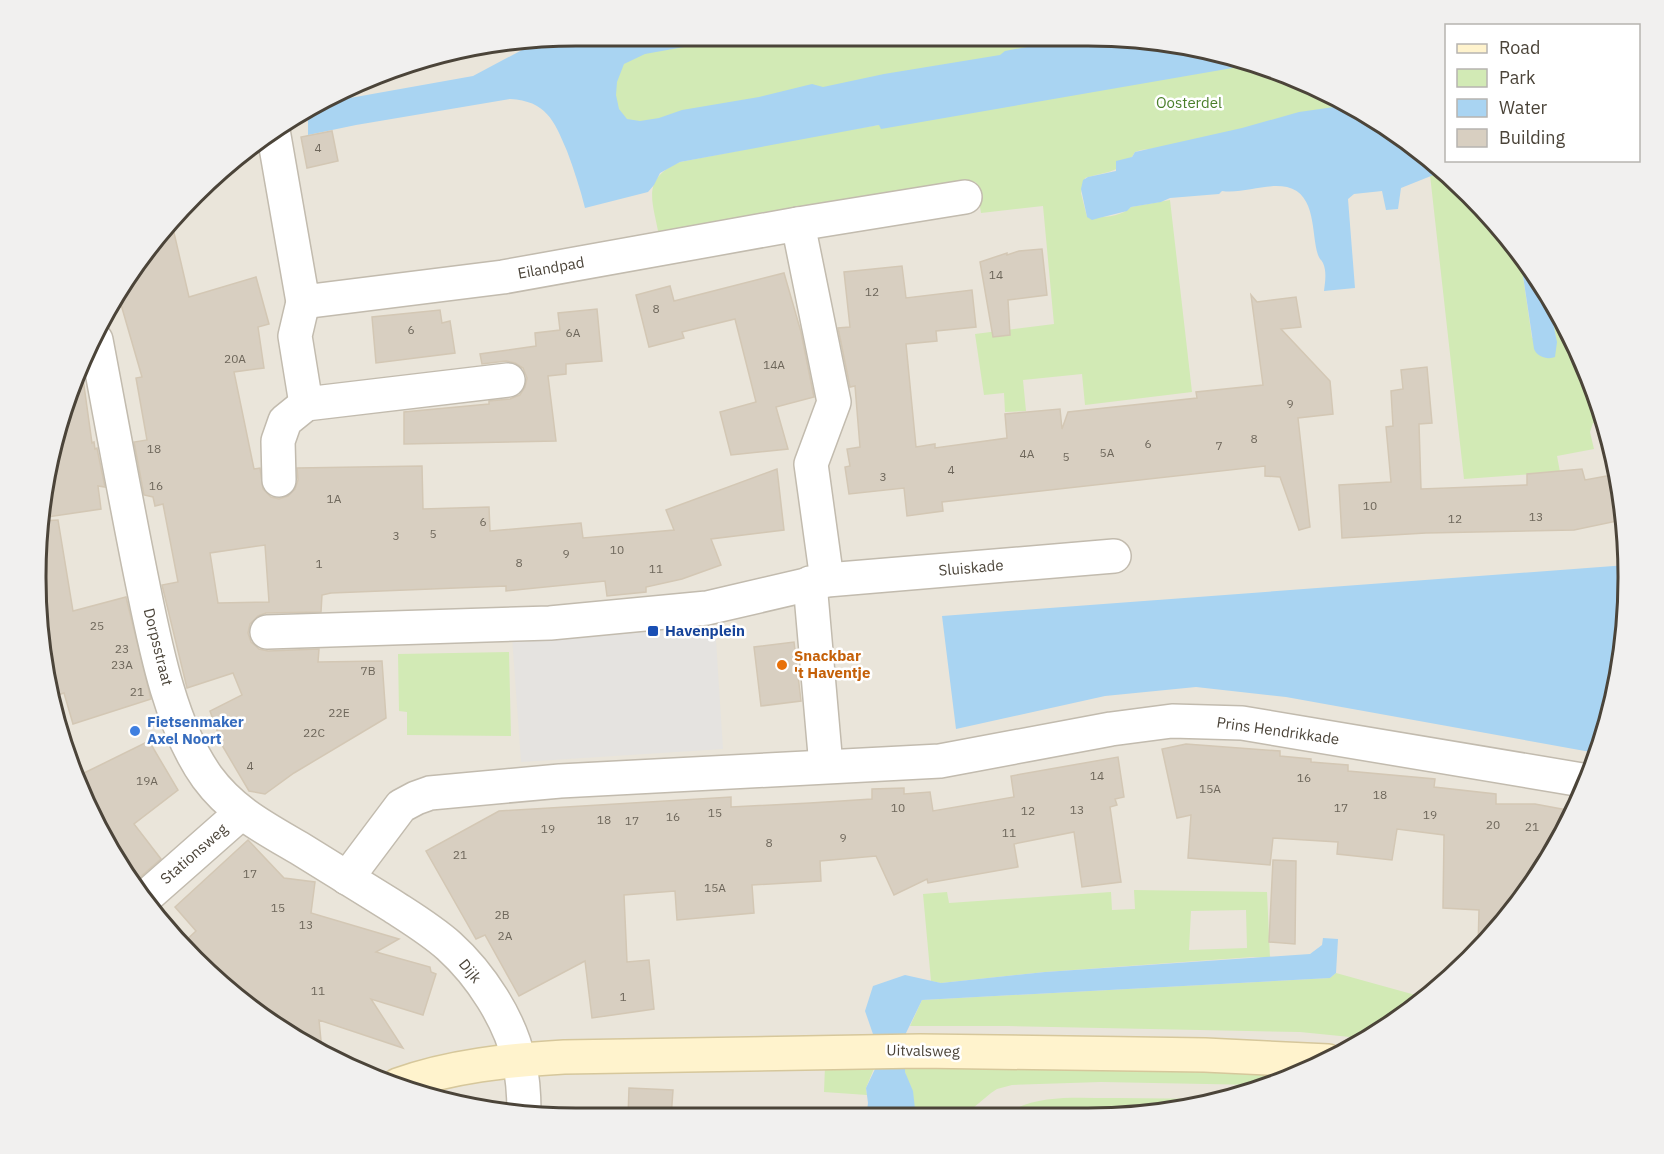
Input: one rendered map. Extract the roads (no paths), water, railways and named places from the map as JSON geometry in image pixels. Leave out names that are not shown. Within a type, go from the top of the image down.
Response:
[{"type":"street","points":[[275,141],[303,302],[295,336],[306,404]]},
{"type":"street","name":"Eilandpad","points":[[303,302],[503,277],[798,224],[965,197]]},
{"type":"street","points":[[347,878],[400,806],[430,793],[560,781],[826,766],[811,464],[834,402],[798,224]]},
{"type":"street","name":"Dorpsstraat","points":[[98,349],[153,633],[167,685],[191,752],[207,777],[240,814],[347,878]]},
{"type":"street","points":[[279,480],[278,441],[285,421],[306,404],[508,380]]},
{"type":"street","name":"Sluiskade","points":[[818,581],[1114,556]]},
{"type":"street","points":[[267,632],[572,621],[707,608],[818,581]]},
{"type":"street","name":"Prins Hendrikkade","points":[[826,766],[940,761],[1123,727],[1172,721],[1199,721],[1242,723],[1577,779]]},
{"type":"street","name":"Stationsweg","points":[[151,893],[240,814]]},
{"type":"street","name":"Dijk","points":[[347,878],[430,930],[450,946],[470,968],[499,1012],[519,1060],[523,1104]]},
{"type":"street","name":"Uitvalsweg","points":[[413,1081],[443,1073],[519,1060],[564,1057],[874,1050],[1205,1055],[1306,1060]]},
{"type":"water","points":[[577,46],[689,46],[645,54],[624,64],[617,82],[616,95],[619,109],[627,119],[640,121],[659,118],[682,110],[759,97],[812,84],[823,87],[884,74],[1000,55],[1005,51],[1032,46],[1087,46],[1156,51],[1234,68],[881,129],[879,125],[680,162],[660,173],[648,192],[585,208],[567,151],[553,121],[540,108],[522,101],[510,99],[308,135],[308,120],[348,98],[473,76],[522,50]]},
{"type":"water","points":[[1333,107],[1382,136],[1433,175],[1401,188],[1398,209],[1386,210],[1382,191],[1354,194],[1348,199],[1355,288],[1324,291],[1325,270],[1318,255],[1308,206],[1297,191],[1287,187],[1271,186],[1230,192],[1222,191],[1219,194],[1170,198],[1161,202],[1131,207],[1127,211],[1092,220],[1087,217],[1081,189],[1083,180],[1116,171],[1116,161],[1132,157],[1135,152],[1242,128],[1299,112]]},
{"type":"water","points":[[1523,275],[1554,325],[1557,342],[1555,357],[1543,357],[1534,349]]},
{"type":"water","points":[[1617,566],[1613,646],[1599,714],[1588,751],[1286,697],[1196,687],[1105,696],[956,729],[942,616]]},
{"type":"water","points":[[1323,938],[1338,939],[1336,973],[1330,978],[922,1000],[906,1033],[905,1072],[913,1091],[915,1108],[867,1108],[866,1088],[875,1069],[873,1034],[865,1011],[873,986],[905,975],[941,983],[1045,972],[1310,954],[1322,945]]},
{"type":"place","name":"Havenplein","points":[[653,631]]},
{"type":"place","name":"Snackbar 't Haventje","points":[[782,665]]},
{"type":"place","name":"Fietsenmaker Axel Noort","points":[[135,731]]},
{"type":"park label","name":"Oosterdel","points":[[1189,103]]}]
